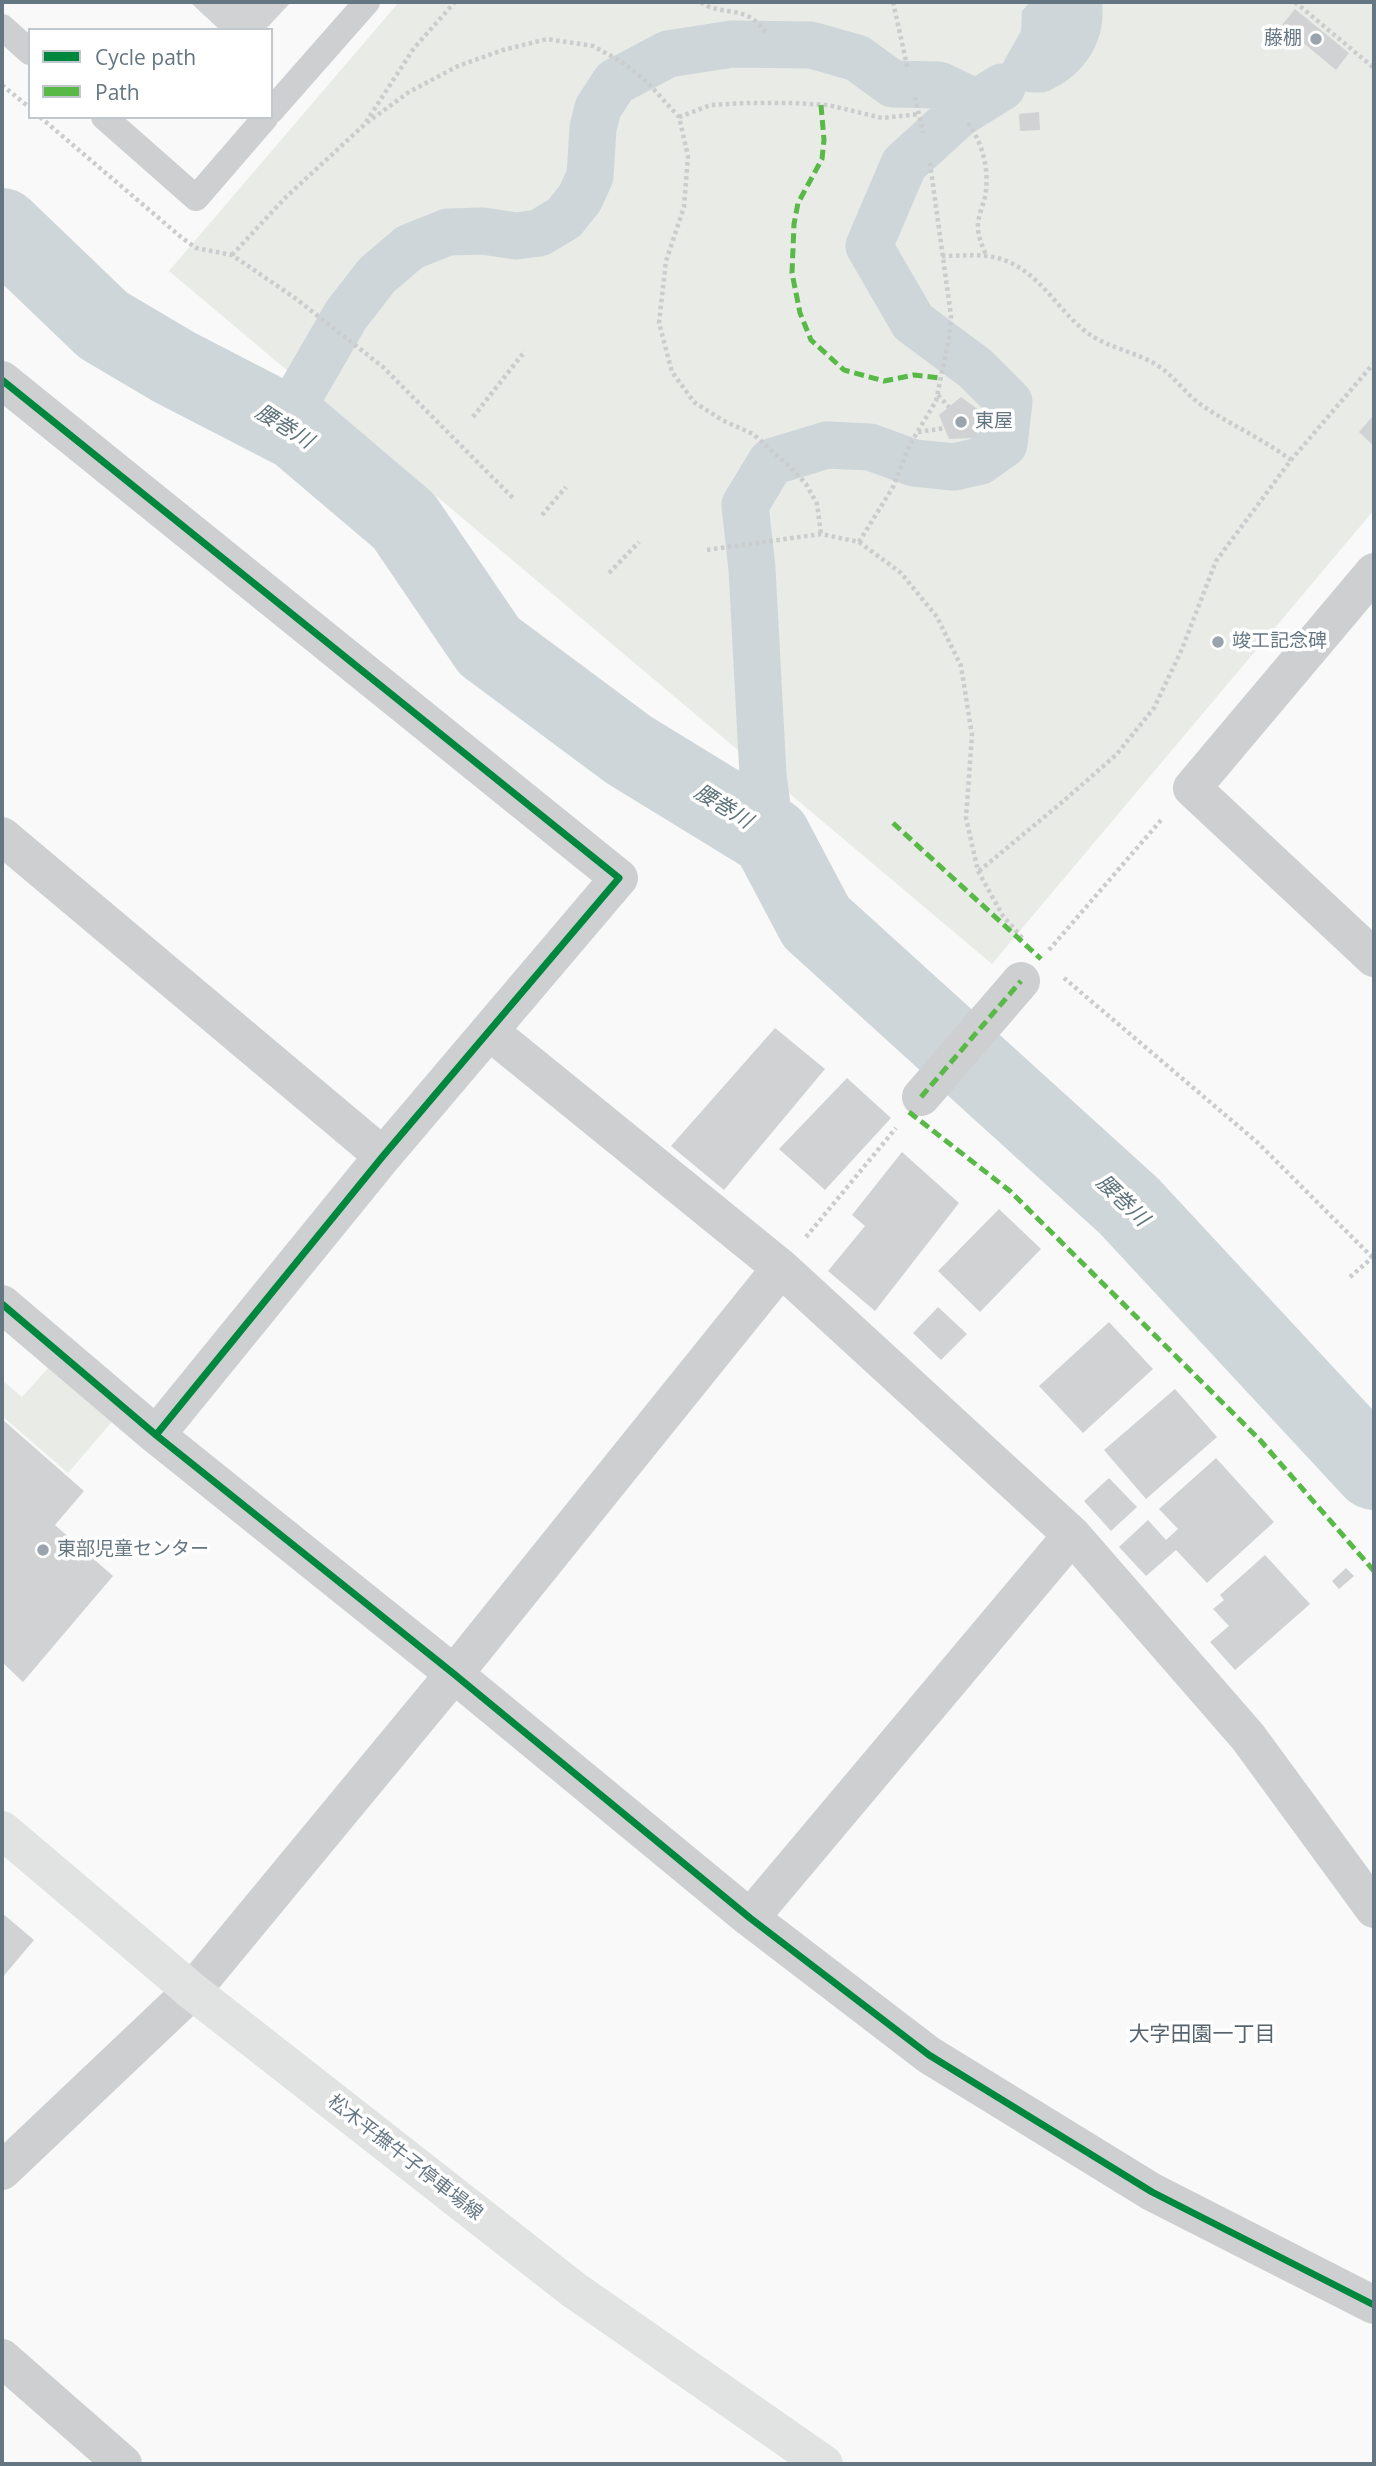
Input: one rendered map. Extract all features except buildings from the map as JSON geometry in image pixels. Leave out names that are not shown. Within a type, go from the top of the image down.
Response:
[{"type":"main road","name":"松木平撫牛子停車場線","points":[[2,1830],[192,1992],[574,2290],[824,2464]]},
{"type":"street","points":[[2,380],[619,878],[383,1156],[156,1435]]},
{"type":"street","points":[[1374,572],[1192,788],[1374,958]]},
{"type":"street","points":[[2,836],[383,1156]]},
{"type":"street","points":[[922,1097],[1031,970]]},
{"type":"street","points":[[489,1031],[781,1268],[1072,1535],[1248,1737],[1374,1909]]},
{"type":"street","points":[[2,2171],[192,1992],[454,1674],[781,1268]]},
{"type":"street","points":[[2,1304],[156,1435],[454,1674],[750,1918],[929,2055],[1152,2192],[1374,2305]]},
{"type":"street","points":[[750,1918],[1072,1535]]},
{"type":"street","points":[[2,2358],[123,2464]]},
{"type":"lane","points":[[273,109],[367,2]]},
{"type":"lane","points":[[2,27],[28,50]]},
{"type":"lane","points":[[106,119],[196,198],[264,119]]},
{"type":"path","points":[[365,124],[414,48],[455,2]]},
{"type":"path","points":[[701,2],[708,8],[753,18],[766,32]]},
{"type":"path","points":[[893,2],[908,70]]},
{"type":"path","points":[[1295,2],[1374,68]]},
{"type":"path","points":[[232,255],[286,197],[365,124],[409,92],[458,66],[503,50],[547,39],[593,46],[620,61],[647,82],[679,117],[688,156],[684,207],[666,261],[659,323],[672,372],[694,402],[722,420],[753,434],[806,484],[817,504],[821,534]]},
{"type":"path","points":[[2,85],[28,106]]},
{"type":"path","points":[[915,97],[923,132]]},
{"type":"path","points":[[679,117],[711,105],[781,103],[828,105],[882,118],[919,114]]},
{"type":"path","points":[[42,119],[196,248],[232,255],[295,298],[383,368],[513,498]]},
{"type":"path","points":[[968,123],[984,155],[985,195],[978,221],[986,255]]},
{"type":"path","points":[[859,542],[898,474],[909,446],[936,401],[949,338],[951,316],[930,163]]},
{"type":"path","points":[[942,256],[986,255],[1010,262],[1046,288],[1089,334],[1156,365],[1217,416],[1267,442],[1291,460]]},
{"type":"path","points":[[473,417],[525,351]]},
{"type":"path","points":[[978,871],[1116,755],[1154,708],[1182,649],[1216,561],[1291,460],[1374,363]]},
{"type":"path","points":[[937,395],[949,407]]},
{"type":"path","points":[[917,432],[945,428]]},
{"type":"path","points":[[542,515],[566,487]]},
{"type":"path","points":[[707,550],[821,534],[859,542],[901,573],[937,617],[961,666],[972,735],[966,818],[978,871],[1003,916],[1026,942]]},
{"type":"path","points":[[609,573],[639,542]]},
{"type":"path","points":[[1031,970],[1192,788]]},
{"type":"path","points":[[1062,976],[1257,1142],[1373,1258],[1350,1277]]},
{"type":"path","points":[[781,1268],[922,1097]]},
{"type":"shaded area","points":[[399,2],[1370,2],[1374,5],[1374,510],[992,964],[169,271]]},
{"type":"shaded area","points":[[1030,2],[1102,2],[1101,27],[1088,60],[1071,78],[1045,92],[1002,87],[1003,63],[1021,31],[1022,11]]},
{"type":"shaded area","points":[[50,1366],[116,1417],[68,1473],[2,1416],[2,1380],[22,1397]]},
{"type":"waterway","points":[[298,431],[298,398],[346,315],[377,275],[410,247],[448,232],[483,231],[516,236],[539,233],[564,218],[580,198],[590,176],[593,128],[598,108],[615,82],[668,54],[732,44],[811,45],[857,58],[893,84],[939,85],[976,103]]},
{"type":"waterway","points":[[771,837],[763,775],[752,569],[745,505],[771,462],[827,445],[870,447],[914,463],[954,467],[980,461],[1004,444],[1009,402],[975,368],[913,322],[869,246],[904,164],[960,113],[1002,87]]},
{"type":"waterway","name":"腰巻川","points":[[2,228],[103,325],[174,367],[298,431],[404,521],[489,646],[629,750],[771,837],[816,922],[1129,1206],[1374,1470]]},
{"type":"marked path","points":[[821,105],[824,140],[822,159],[798,203],[794,224],[792,273],[800,313],[811,340],[844,370],[884,381],[914,375],[940,378]]},
{"type":"marked path","points":[[893,823],[1041,959]]},
{"type":"marked path","points":[[921,1097],[1021,981]]},
{"type":"marked path","points":[[909,1112],[1010,1191],[1260,1440],[1374,1571]]},
{"type":"cycle path","points":[[2,380],[619,878],[383,1156],[156,1435]]},
{"type":"cycle path","points":[[2,1304],[156,1435],[454,1674],[750,1918],[929,2055],[1152,2192],[1374,2305]]},
{"type":"place","name":"藤棚","points":[[1316,39]]},
{"type":"place","name":"東屋","points":[[961,422]]},
{"type":"place","name":"竣工記念碑","points":[[1218,642]]},
{"type":"place","name":"東部児童センター","points":[[43,1550]]},
{"type":"district","name":"大字田園一丁目","points":[[1202,2035]]}]
